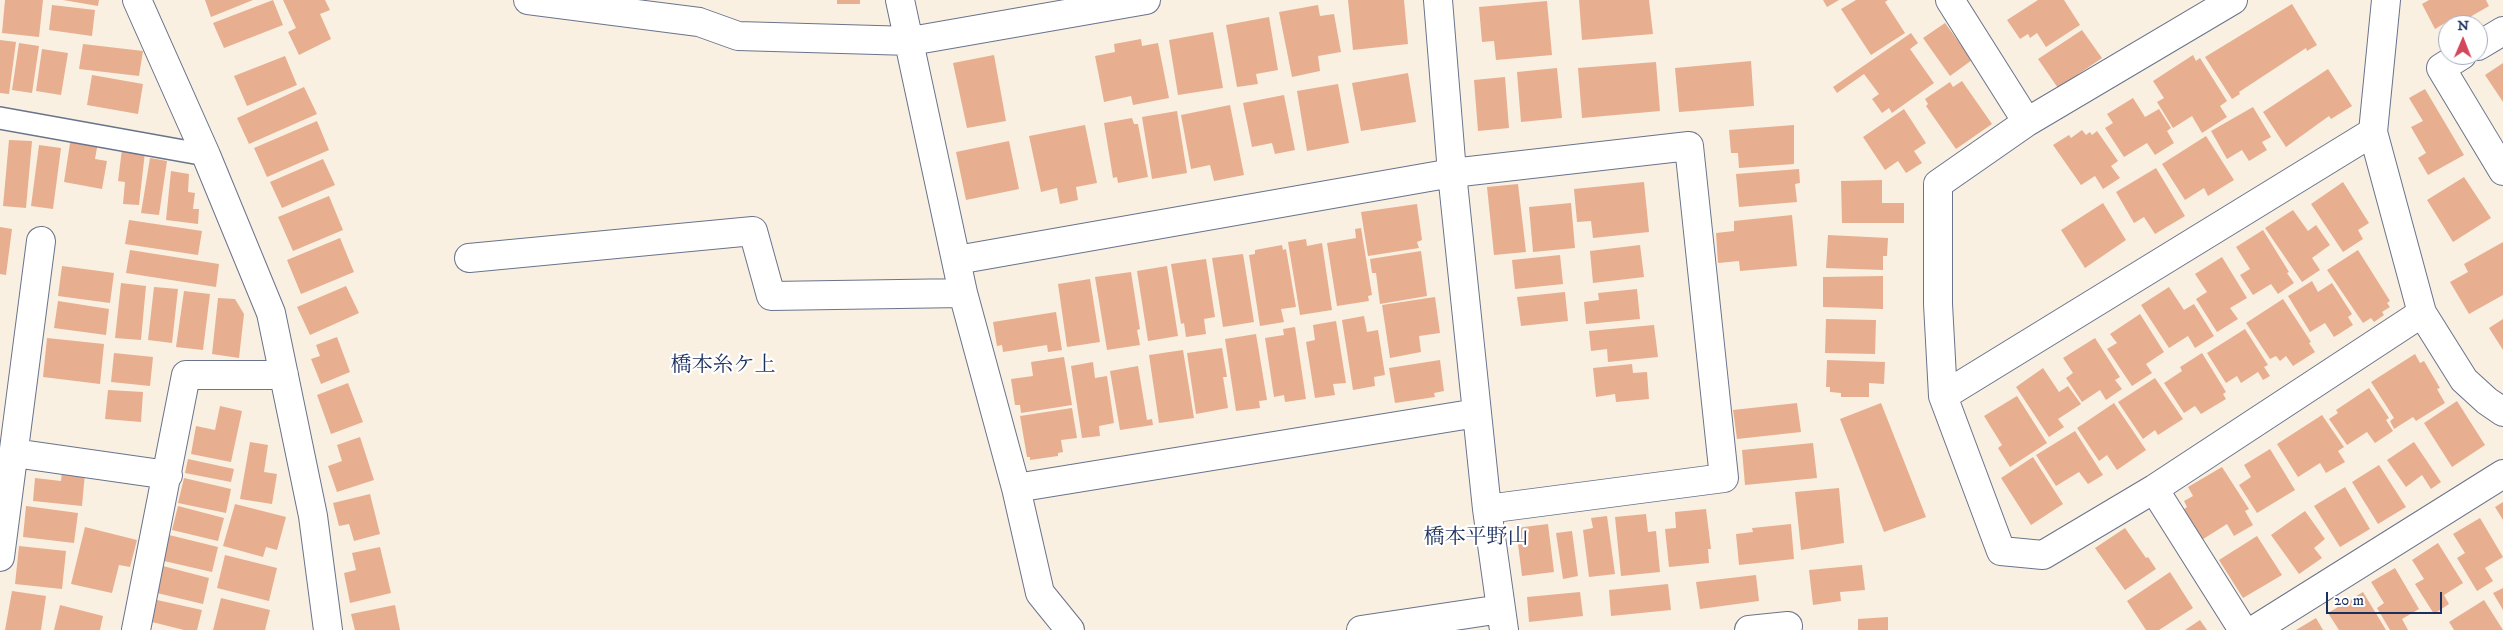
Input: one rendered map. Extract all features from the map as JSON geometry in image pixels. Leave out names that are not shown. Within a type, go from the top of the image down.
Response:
[{"type":"street","points":[[137,0],[206,155],[271,313],[313,516],[324,623]]},
{"type":"street","points":[[528,0],[699,22],[738,36],[911,41],[1017,11],[1146,0]]},
{"type":"street","points":[[900,0],[911,41],[963,293],[1016,488],[1040,593],[1070,630]]},
{"type":"street","points":[[1361,630],[1502,620],[1486,509],[1452,173],[1438,0]]},
{"type":"street","points":[[1950,0],[2027,122]]},
{"type":"street","points":[[2233,0],[2027,122],[1938,184],[1938,304],[1942,396],[2001,551],[2043,555],[2154,489],[2422,313]]},
{"type":"street","points":[[2386,0],[2374,132],[2422,313],[2464,380],[2486,401],[2503,412]]},
{"type":"street","points":[[2488,40],[2503,31]]},
{"type":"street","points":[[2446,65],[2441,68],[2503,171]]},
{"type":"street","points":[[1942,396],[2374,132]]},
{"type":"street","points":[[957,260],[1452,173],[1689,146],[1724,478],[1486,509]]},
{"type":"street","points":[[469,258],[753,231],[771,296],[963,293]]},
{"type":"street","points":[[0,557],[2,529],[14,453],[41,241]]},
{"type":"street","points":[[136,630],[168,475],[186,375],[284,374]]},
{"type":"street","points":[[1016,488],[1477,413]]},
{"type":"street","points":[[14,453],[168,475]]},
{"type":"street","points":[[2254,630],[2503,474]]},
{"type":"street","points":[[2154,489],[2243,630]]},
{"type":"street","points":[[1749,630],[1788,626]]},
{"type":"lane","points":[[0,118],[206,155]]},
{"type":"building","points":[[5,0],[43,0],[39,37],[2,33]]},
{"type":"building","points":[[63,0],[99,0],[98,6]]},
{"type":"building","points":[[205,0],[253,0],[211,17]]},
{"type":"building","points":[[273,0],[283,25],[224,48],[213,23]]},
{"type":"building","points":[[283,0],[325,0],[330,10],[320,14],[331,39],[299,55],[288,32],[296,28]]},
{"type":"building","points":[[837,0],[860,0],[860,4],[837,4]]},
{"type":"building","points":[[1348,0],[1404,0],[1408,44],[1353,50]]},
{"type":"building","points":[[1579,0],[1649,0],[1653,34],[1582,40]]},
{"type":"building","points":[[1823,0],[1839,0],[1827,7]]},
{"type":"building","points":[[1856,0],[1888,0],[1885,2],[1905,33],[1871,55],[1841,9]]},
{"type":"building","points":[[2038,0],[2064,0],[2080,25],[2046,47],[2037,33],[2030,38],[2028,34],[2020,39],[2007,20]]},
{"type":"building","points":[[2429,0],[2486,0],[2489,6],[2473,15],[2438,15],[2438,27],[2435,29],[2422,4]]},
{"type":"building","points":[[1547,1],[1552,55],[1496,60],[1494,41],[1482,42],[1479,7]]},
{"type":"building","points":[[2292,4],[2317,45],[2307,51],[2306,48],[2239,92],[2240,94],[2232,99],[2205,57]]},
{"type":"building","points":[[52,5],[95,10],[92,36],[49,30]]},
{"type":"building","points":[[1318,5],[1320,16],[1334,14],[1341,52],[1318,56],[1320,71],[1292,77],[1279,12]]},
{"type":"building","points":[[1269,17],[1278,70],[1256,74],[1258,84],[1237,87],[1226,25]]},
{"type":"building","points":[[1945,23],[1972,60],[1950,76],[1923,38]]},
{"type":"building","points":[[2082,30],[2102,58],[2058,88],[2038,59]]},
{"type":"building","points":[[1213,32],[1223,88],[1178,95],[1169,40]]},
{"type":"building","points":[[1911,33],[1918,43],[1910,49],[1934,83],[1892,113],[1889,108],[1882,113],[1872,99],[1879,94],[1864,74],[1837,93],[1833,87]]},
{"type":"building","points":[[1141,39],[1142,46],[1158,43],[1169,98],[1133,105],[1131,96],[1104,102],[1095,56],[1115,52],[1114,44]]},
{"type":"building","points":[[0,40],[16,42],[9,94],[0,93]]},
{"type":"building","points":[[19,43],[39,46],[32,93],[12,90]]},
{"type":"building","points":[[83,44],[143,51],[139,76],[79,69]]},
{"type":"building","points":[[42,49],[68,53],[61,95],[36,91]]},
{"type":"building","points":[[994,55],[1006,121],[967,128],[953,63]]},
{"type":"building","points":[[2193,55],[2196,61],[2200,58],[2227,101],[2220,106],[2227,117],[2202,133],[2192,116],[2173,128],[2157,102],[2164,98],[2153,81]]},
{"type":"building","points":[[285,56],[297,85],[247,106],[234,76]]},
{"type":"building","points":[[1751,61],[1754,106],[1679,112],[1675,68]]},
{"type":"building","points":[[1656,62],[1660,111],[1582,118],[1578,68]]},
{"type":"building","points":[[2503,63],[2503,102],[2485,75]]},
{"type":"building","points":[[1557,68],[1562,118],[1521,122],[1517,72]]},
{"type":"building","points":[[2328,69],[2352,106],[2331,119],[2329,116],[2286,147],[2263,112]]},
{"type":"building","points":[[1408,73],[1416,122],[1361,131],[1352,83]]},
{"type":"building","points":[[92,75],[143,84],[138,114],[87,105]]},
{"type":"building","points":[[1505,77],[1509,128],[1478,131],[1474,80]]},
{"type":"building","points":[[1962,81],[1992,124],[1956,149],[1926,106],[1928,104],[1925,99],[1950,82],[1953,87]]},
{"type":"building","points":[[1338,84],[1349,143],[1307,151],[1297,91]]},
{"type":"building","points":[[304,87],[317,114],[249,144],[237,118]]},
{"type":"building","points":[[2425,89],[2464,155],[2428,175],[2418,158],[2426,153],[2411,127],[2423,121],[2409,98]]},
{"type":"building","points":[[1284,95],[1295,150],[1275,154],[1272,143],[1252,147],[1243,103]]},
{"type":"building","points":[[2133,98],[2145,117],[2159,109],[2171,128],[2167,131],[2174,143],[2155,155],[2147,143],[2124,157],[2105,128],[2113,123],[2107,114]]},
{"type":"building","points":[[1230,105],[1244,175],[1214,181],[1210,165],[1191,169],[1181,115]]},
{"type":"building","points":[[2253,107],[2271,137],[2262,142],[2267,150],[2249,161],[2242,150],[2227,159],[2211,131]]},
{"type":"building","points":[[1904,109],[1926,143],[1914,151],[1922,163],[1906,173],[1898,161],[1885,170],[1863,137]]},
{"type":"building","points":[[1177,111],[1187,173],[1152,179],[1142,117]]},
{"type":"building","points":[[1132,118],[1134,124],[1138,124],[1148,177],[1118,183],[1117,177],[1113,178],[1104,123]]},
{"type":"building","points":[[317,121],[329,150],[267,177],[254,148]]},
{"type":"building","points":[[1085,125],[1097,183],[1076,187],[1078,200],[1060,204],[1057,188],[1041,192],[1029,136]]},
{"type":"building","points":[[1794,125],[1794,164],[1739,168],[1738,153],[1731,153],[1729,130]]},
{"type":"building","points":[[2082,130],[2086,135],[2090,132],[2092,135],[2097,131],[2118,161],[2111,166],[2120,178],[2103,189],[2095,176],[2081,185],[2053,145],[2069,135],[2071,138]]},
{"type":"building","points":[[2206,136],[2234,180],[2208,196],[2204,188],[2185,200],[2162,164]]},
{"type":"building","points":[[71,137],[98,142],[95,159],[107,161],[102,189],[64,182]]},
{"type":"building","points":[[9,140],[32,141],[26,208],[3,206]]},
{"type":"building","points":[[1009,141],[1019,189],[966,200],[956,152]]},
{"type":"building","points":[[39,145],[61,148],[53,209],[31,206]]},
{"type":"building","points":[[122,149],[145,152],[139,205],[123,204],[125,182],[118,181]]},
{"type":"building","points":[[150,158],[167,161],[159,215],[141,213]]},
{"type":"building","points":[[323,159],[335,185],[282,208],[270,182]]},
{"type":"building","points":[[2156,168],[2185,216],[2155,234],[2144,217],[2134,223],[2116,192]]},
{"type":"building","points":[[1799,169],[1800,183],[1795,184],[1797,202],[1739,207],[1736,174]]},
{"type":"building","points":[[171,171],[189,174],[188,192],[195,193],[193,209],[199,209],[198,224],[166,220]]},
{"type":"building","points":[[2464,177],[2491,218],[2453,242],[2427,200]]},
{"type":"building","points":[[1882,180],[1882,203],[1904,203],[1904,223],[1842,223],[1841,181]]},
{"type":"building","points":[[1644,182],[1649,232],[1593,238],[1591,221],[1577,222],[1574,189]]},
{"type":"building","points":[[2343,182],[2369,223],[2358,230],[2363,239],[2343,252],[2311,204]]},
{"type":"building","points":[[1518,184],[1526,252],[1494,255],[1487,187]]},
{"type":"building","points":[[329,196],[343,230],[293,251],[278,217]]},
{"type":"building","points":[[1571,203],[1575,248],[1533,252],[1529,207]]},
{"type":"building","points":[[2103,203],[2126,240],[2085,268],[2061,230]]},
{"type":"building","points":[[1417,204],[1422,240],[1417,242],[1419,248],[1368,256],[1361,212]]},
{"type":"building","points":[[2293,210],[2308,231],[2316,225],[2330,245],[2312,258],[2320,270],[2302,282],[2265,228]]},
{"type":"building","points":[[1792,215],[1797,266],[1740,271],[1739,261],[1718,263],[1716,233],[1734,231],[1734,221]]},
{"type":"building","points":[[129,220],[202,231],[198,255],[125,244]]},
{"type":"building","points":[[0,227],[12,229],[6,275],[0,274]]},
{"type":"building","points":[[1361,228],[1372,295],[1368,296],[1369,301],[1337,306],[1327,243],[1356,238],[1355,229]]},
{"type":"building","points":[[2263,230],[2294,283],[2278,294],[2271,284],[2253,295],[2240,275],[2250,269],[2236,247]]},
{"type":"building","points":[[1828,235],[1888,238],[1887,256],[1883,256],[1883,270],[1826,268]]},
{"type":"building","points":[[340,238],[354,272],[301,294],[287,260]]},
{"type":"building","points":[[1306,239],[1307,246],[1322,243],[1332,310],[1300,315],[1288,242]]},
{"type":"building","points":[[2503,242],[2503,295],[2469,314],[2450,282],[2468,272],[2464,264]]},
{"type":"building","points":[[1282,245],[1283,250],[1286,249],[1296,307],[1281,309],[1284,322],[1260,326],[1249,255],[1255,254],[1255,250]]},
{"type":"building","points":[[1640,245],[1644,277],[1593,283],[1590,251]]},
{"type":"building","points":[[130,250],[219,264],[216,287],[126,273]]},
{"type":"building","points":[[2358,250],[2390,301],[2387,303],[2390,307],[2382,312],[2384,315],[2374,322],[2371,318],[2363,323],[2327,270]]},
{"type":"building","points":[[1421,251],[1427,296],[1380,304],[1376,273],[1372,273],[1370,259]]},
{"type":"building","points":[[1243,254],[1254,322],[1223,327],[1212,258]]},
{"type":"building","points":[[1560,255],[1563,284],[1515,289],[1512,260]]},
{"type":"building","points":[[2222,257],[2247,298],[2230,308],[2238,319],[2217,332],[2196,299],[2207,292],[2195,274]]},
{"type":"building","points":[[1206,259],[1215,317],[1204,319],[1206,334],[1186,337],[1184,323],[1181,324],[1171,264]]},
{"type":"building","points":[[62,266],[114,273],[110,303],[58,296]]},
{"type":"building","points":[[1167,266],[1178,336],[1148,341],[1137,271]]},
{"type":"building","points":[[1131,272],[1140,329],[1137,330],[1140,345],[1107,350],[1095,277]]},
{"type":"building","points":[[1883,276],[1883,309],[1823,307],[1823,277]]},
{"type":"building","points":[[1090,279],[1100,342],[1067,347],[1058,284]]},
{"type":"building","points":[[2312,281],[2318,292],[2332,283],[2352,314],[2348,317],[2353,325],[2334,337],[2325,323],[2310,332],[2288,296]]},
{"type":"building","points":[[121,283],[146,286],[141,340],[115,338]]},
{"type":"building","points":[[346,286],[359,313],[310,335],[297,307]]},
{"type":"building","points":[[154,287],[178,289],[172,343],[148,340]]},
{"type":"building","points":[[2169,287],[2184,310],[2194,304],[2214,336],[2195,348],[2188,336],[2169,348],[2141,305]]},
{"type":"building","points":[[1637,289],[1640,319],[1586,324],[1584,302],[1599,300],[1598,293]]},
{"type":"building","points":[[184,291],[210,294],[203,350],[176,347]]},
{"type":"building","points":[[1565,292],[1568,321],[1521,326],[1517,297]]},
{"type":"building","points":[[1435,297],[1440,333],[1419,336],[1421,352],[1390,358],[1382,305]]},
{"type":"building","points":[[218,298],[235,299],[244,314],[239,358],[212,354]]},
{"type":"building","points":[[2283,299],[2311,342],[2309,343],[2315,352],[2293,366],[2286,356],[2280,361],[2276,356],[2270,359],[2246,323]]},
{"type":"building","points":[[58,301],[109,309],[106,335],[54,328]]},
{"type":"building","points":[[1056,312],[1062,350],[1048,352],[1047,345],[1003,352],[1002,345],[997,346],[993,322]]},
{"type":"building","points":[[2140,314],[2164,352],[2146,364],[2152,373],[2132,386],[2107,349],[2117,343],[2110,334]]},
{"type":"building","points":[[1364,316],[1367,332],[1378,330],[1385,375],[1374,377],[1375,386],[1353,390],[1342,320]]},
{"type":"building","points":[[1826,319],[1876,320],[1875,354],[1825,353]]},
{"type":"building","points":[[2503,319],[2503,350],[2489,328]]},
{"type":"building","points":[[1336,321],[1346,383],[1333,384],[1335,395],[1315,398],[1306,342],[1315,340],[1313,325]]},
{"type":"building","points":[[1654,325],[1658,357],[1608,362],[1607,349],[1591,351],[1589,331]]},
{"type":"building","points":[[1295,327],[1306,399],[1285,402],[1284,395],[1274,397],[1265,338],[1284,335],[1283,329]]},
{"type":"building","points":[[2245,329],[2268,365],[2264,367],[2270,376],[2263,380],[2258,372],[2241,383],[2237,376],[2226,383],[2207,353]]},
{"type":"building","points":[[1256,334],[1267,400],[1259,401],[1260,408],[1236,411],[1225,339]]},
{"type":"building","points":[[337,337],[350,372],[321,384],[311,359],[320,356],[316,345]]},
{"type":"building","points":[[47,338],[104,344],[100,384],[43,377]]},
{"type":"building","points":[[2095,338],[2120,377],[2115,380],[2122,389],[2106,400],[2100,390],[2082,402],[2066,378],[2073,373],[2063,358]]},
{"type":"building","points":[[1222,348],[1227,377],[1223,377],[1228,408],[1196,414],[1187,353]]},
{"type":"building","points":[[1183,350],[1194,418],[1159,423],[1149,355]]},
{"type":"building","points":[[114,353],[153,357],[150,386],[111,382]]},
{"type":"building","points":[[2202,353],[2226,392],[2223,394],[2226,399],[2201,414],[2195,406],[2184,413],[2164,383],[2182,371],[2180,367]]},
{"type":"building","points":[[2415,354],[2420,363],[2424,361],[2440,388],[2437,389],[2445,403],[2416,421],[2413,417],[2394,429],[2390,421],[2394,418],[2371,382]]},
{"type":"building","points":[[1064,357],[1072,405],[1021,413],[1020,405],[1015,405],[1011,379],[1033,376],[1031,362]]},
{"type":"building","points":[[1440,360],[1444,391],[1434,393],[1435,397],[1395,403],[1389,368]]},
{"type":"building","points":[[1827,360],[1885,362],[1884,384],[1869,383],[1869,397],[1841,397],[1841,393],[1830,392],[1830,387],[1826,387]]},
{"type":"building","points":[[1093,362],[1095,378],[1107,376],[1114,423],[1099,426],[1100,436],[1082,438],[1071,366]]},
{"type":"building","points":[[1632,364],[1633,373],[1647,372],[1649,399],[1616,402],[1615,394],[1596,397],[1593,368]]},
{"type":"building","points":[[1138,366],[1147,420],[1152,419],[1153,425],[1120,430],[1110,371]]},
{"type":"building","points":[[2043,368],[2059,392],[2068,386],[2081,404],[2058,419],[2064,427],[2049,437],[2016,387]]},
{"type":"building","points":[[2155,378],[2183,419],[2158,435],[2155,430],[2143,439],[2118,402]]},
{"type":"building","points":[[348,383],[363,422],[331,434],[317,395]]},
{"type":"building","points":[[2369,388],[2389,418],[2386,420],[2393,431],[2375,443],[2367,432],[2347,445],[2329,419],[2338,413],[2336,410]]},
{"type":"building","points":[[108,390],[143,392],[141,422],[105,419]]},
{"type":"building","points":[[2017,396],[2047,443],[2010,467],[1998,448],[2002,445],[1984,416]]},
{"type":"building","points":[[2457,401],[2485,445],[2452,467],[2424,423]]},
{"type":"building","points":[[1797,403],[1801,432],[1737,439],[1733,410]]},
{"type":"building","points":[[1881,403],[1926,517],[1884,532],[1840,419]]},
{"type":"building","points":[[2114,403],[2146,450],[2117,470],[2107,455],[2099,461],[2077,428]]},
{"type":"building","points":[[220,406],[242,411],[231,462],[191,454],[196,426],[215,430]]},
{"type":"building","points":[[1072,408],[1077,438],[1061,440],[1063,452],[1058,453],[1058,456],[1030,460],[1030,457],[1027,457],[1020,416]]},
{"type":"building","points":[[2322,415],[2344,447],[2338,451],[2345,462],[2326,473],[2320,463],[2298,477],[2277,444]]},
{"type":"building","points":[[2075,431],[2103,475],[2088,484],[2079,472],[2056,486],[2036,455]]},
{"type":"building","points":[[360,437],[374,480],[337,492],[328,466],[342,461],[337,445]]},
{"type":"building","points":[[250,442],[268,445],[264,472],[277,474],[272,504],[240,499]]},
{"type":"building","points":[[2414,442],[2441,482],[2431,489],[2422,475],[2406,487],[2387,460]]},
{"type":"building","points":[[1813,443],[1817,478],[1745,485],[1742,450]]},
{"type":"building","points":[[2270,449],[2295,490],[2257,513],[2239,485],[2251,477],[2244,465]]},
{"type":"building","points":[[2033,457],[2063,504],[2031,525],[2001,478]]},
{"type":"building","points":[[188,459],[234,469],[231,482],[185,473]]},
{"type":"building","points":[[2379,465],[2406,507],[2378,524],[2352,482]]},
{"type":"building","points":[[2222,467],[2249,509],[2245,511],[2253,525],[2234,536],[2227,524],[2200,541],[2181,511],[2187,507],[2184,501],[2193,496],[2188,487]]},
{"type":"building","points":[[62,471],[85,473],[82,506],[33,501],[35,478],[61,481]]},
{"type":"building","points":[[184,478],[231,489],[226,513],[178,503]]},
{"type":"building","points":[[2345,487],[2370,529],[2340,547],[2314,506]]},
{"type":"building","points":[[1839,488],[1844,543],[1801,550],[1795,492]]},
{"type":"building","points":[[370,494],[380,534],[354,541],[349,524],[339,526],[333,503]]},
{"type":"building","points":[[2503,502],[2503,520],[2495,507]]},
{"type":"building","points":[[235,504],[286,517],[277,550],[266,547],[263,557],[223,546]]},
{"type":"building","points":[[26,506],[78,513],[74,543],[23,537]]},
{"type":"building","points":[[178,506],[224,518],[218,541],[172,530]]},
{"type":"building","points":[[1706,509],[1711,549],[1708,549],[1709,563],[1669,567],[1665,529],[1676,528],[1675,512]]},
{"type":"building","points":[[2305,511],[2325,539],[2314,548],[2322,558],[2299,574],[2271,535]]},
{"type":"building","points":[[1646,514],[1648,532],[1656,531],[1660,572],[1621,576],[1615,517]]},
{"type":"building","points":[[1607,516],[1615,574],[1589,577],[1583,530],[1593,528],[1591,518]]},
{"type":"building","points":[[2480,518],[2503,557],[2485,568],[2493,581],[2477,591],[2457,558],[2465,553],[2453,534]]},
{"type":"building","points":[[1548,524],[1554,572],[1522,576],[1516,528]]},
{"type":"building","points":[[1791,524],[1794,559],[1739,565],[1736,534],[1753,532],[1752,528]]},
{"type":"building","points":[[85,527],[137,540],[130,567],[119,565],[112,593],[71,584]]},
{"type":"building","points":[[2125,528],[2156,569],[2125,590],[2095,548]]},
{"type":"building","points":[[1572,531],[1578,576],[1563,579],[1556,533]]},
{"type":"building","points":[[169,535],[218,547],[212,572],[164,561]]},
{"type":"building","points":[[2257,536],[2282,575],[2243,598],[2219,560]]},
{"type":"building","points":[[2438,543],[2463,583],[2444,595],[2449,604],[2434,614],[2415,584],[2424,579],[2412,560]]},
{"type":"building","points":[[19,546],[66,551],[62,589],[15,584]]},
{"type":"building","points":[[380,547],[391,593],[350,603],[344,573],[356,570],[352,553]]},
{"type":"building","points":[[225,555],[277,568],[269,601],[217,588]]},
{"type":"building","points":[[1862,565],[1865,590],[1840,592],[1841,601],[1813,605],[1809,570]]},
{"type":"building","points":[[163,566],[209,578],[203,604],[157,593]]},
{"type":"building","points":[[2395,568],[2419,609],[2402,619],[2408,630],[2390,630],[2377,608],[2384,603],[2371,582]]},
{"type":"building","points":[[2170,572],[2193,608],[2159,630],[2146,630],[2127,601]]},
{"type":"building","points":[[1756,575],[1759,601],[1700,609],[1696,582]]},
{"type":"building","points":[[1668,584],[1671,610],[1611,616],[1609,590]]},
{"type":"building","points":[[2503,588],[2503,610],[2493,593]]},
{"type":"building","points":[[12,591],[46,596],[41,630],[5,630]]},
{"type":"building","points":[[1580,592],[1583,616],[1529,622],[1527,597]]},
{"type":"building","points":[[2363,592],[2386,630],[2339,630],[2328,613]]},
{"type":"building","points":[[221,598],[270,610],[265,630],[213,630]]},
{"type":"building","points":[[157,600],[202,610],[197,630],[184,630],[152,622]]},
{"type":"building","points":[[2484,600],[2503,630],[2454,630],[2449,622]]},
{"type":"building","points":[[60,605],[103,616],[100,630],[54,630]]},
{"type":"building","points":[[395,605],[400,630],[355,630],[351,614]]},
{"type":"building","points":[[1888,617],[1888,630],[1858,630],[1858,619]]},
{"type":"building","points":[[2316,618],[2323,630],[2296,630]]},
{"type":"building","points":[[2200,620],[2207,630],[2185,630]]},
{"type":"district","name":"橋本糸ケ上","points":[[723,367]]},
{"type":"district","name":"橋本平野山","points":[[1476,539]]}]
